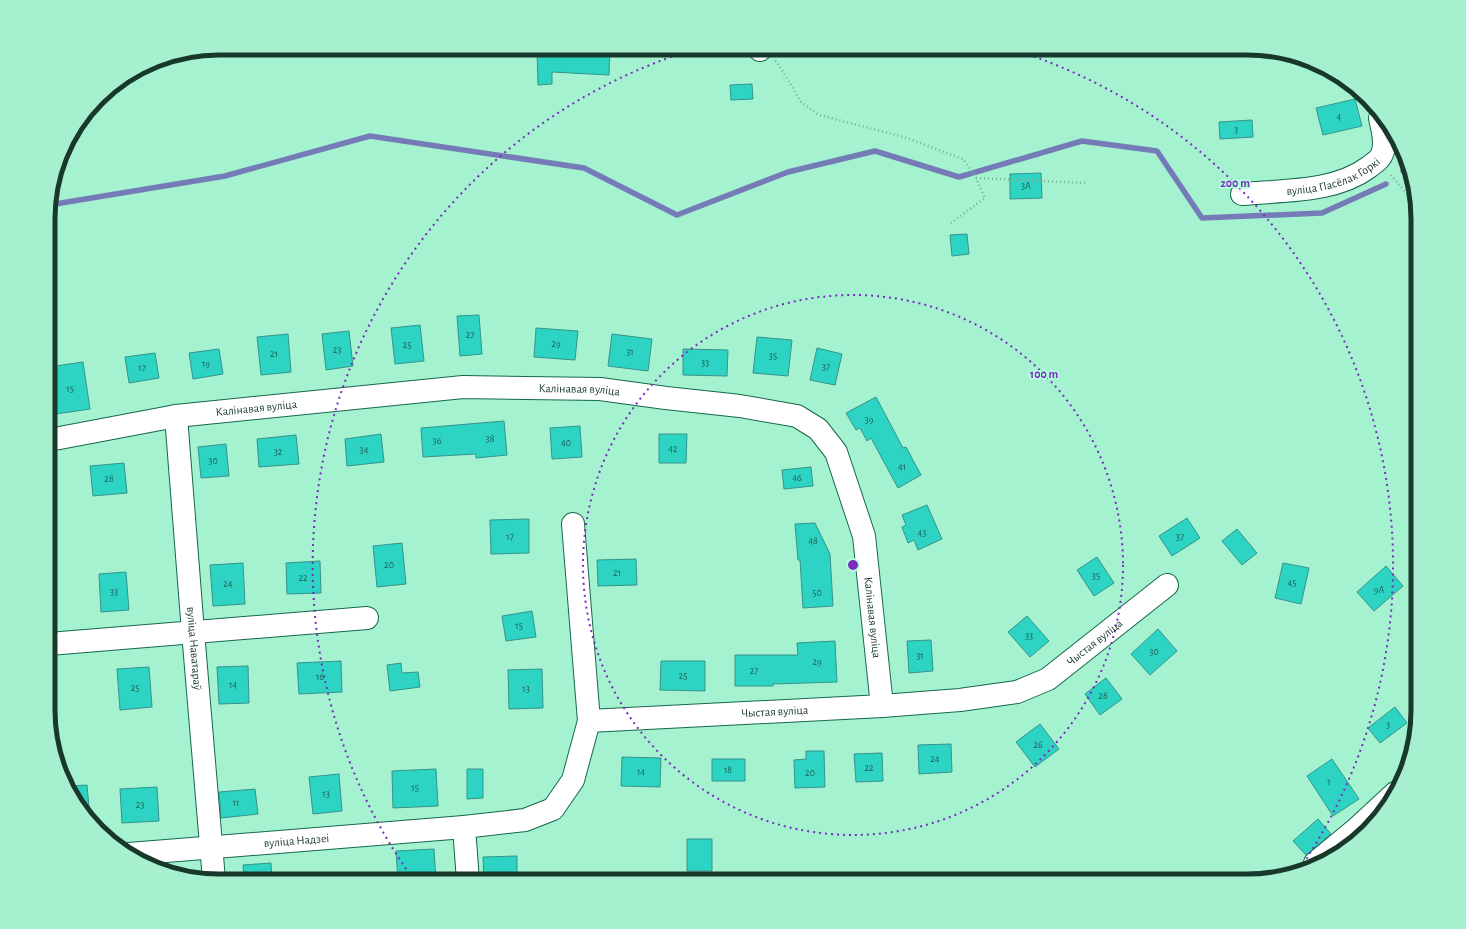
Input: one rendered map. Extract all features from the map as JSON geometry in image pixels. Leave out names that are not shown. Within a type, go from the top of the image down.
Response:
[{"type":"street","name":"вуліца Пасёлак Горкі","points":[[1242,194],[1314,188],[1348,180],[1366,170],[1382,156],[1384,149],[1381,125]]},
{"type":"street","name":"Калінавая вуліца","points":[[55,439],[176,416],[471,387],[600,389],[740,406],[797,416],[818,429],[836,452],[864,536],[882,706]]},
{"type":"street","name":"вуліца Наватараў","points":[[176,416],[214,874]]},
{"type":"street","points":[[467,874],[464,827],[525,820],[553,809],[573,780],[589,721],[573,524]]},
{"type":"street","name":"Чыстая вуліца","points":[[589,721],[882,706],[960,700],[1017,692],[1048,679],[1167,584]]},
{"type":"street","points":[[55,644],[367,618]]},
{"type":"street","points":[[1327,853],[1378,809]]},
{"type":"street","name":"вуліца Надзеі","points":[[139,853],[464,827]]},
{"type":"path","points":[[767,55],[779,65],[801,102],[819,115],[904,137],[963,159],[976,178],[985,198],[951,223]]},
{"type":"path","points":[[1379,160],[1410,199]]},
{"type":"path","points":[[976,178],[1085,183]]},
{"type":"building","points":[[537,55],[610,55],[609,75],[552,72],[552,84],[538,85]]},
{"type":"building","points":[[752,84],[753,99],[731,100],[730,85]]},
{"type":"building","points":[[1355,99],[1362,126],[1323,135],[1316,108]]},
{"type":"building","points":[[1252,120],[1253,137],[1220,139],[1219,122]]},
{"type":"building","points":[[1041,173],[1042,198],[1010,199],[1010,174]]},
{"type":"building","points":[[967,234],[969,254],[952,256],[950,235]]},
{"type":"building","points":[[479,315],[482,354],[460,356],[457,316]]},
{"type":"building","points":[[420,325],[424,361],[395,364],[391,328]]},
{"type":"building","points":[[536,328],[578,331],[575,360],[534,357]]},
{"type":"building","points":[[349,331],[353,366],[326,370],[322,334]]},
{"type":"building","points":[[288,334],[291,372],[261,375],[257,337]]},
{"type":"building","points":[[612,334],[652,339],[648,371],[608,366]]},
{"type":"building","points":[[757,337],[792,340],[788,376],[753,373]]},
{"type":"building","points":[[817,348],[842,354],[835,385],[810,380]]},
{"type":"building","points":[[219,349],[223,374],[193,379],[189,353]]},
{"type":"building","points":[[683,349],[728,350],[727,376],[683,375]]},
{"type":"building","points":[[155,353],[159,378],[129,383],[125,357]]},
{"type":"building","points":[[83,362],[90,409],[56,414],[55,366]]},
{"type":"building","points":[[876,397],[903,448],[906,447],[921,475],[898,488],[871,438],[867,441],[860,428],[856,430],[846,413]]},
{"type":"building","points":[[504,421],[507,455],[476,458],[476,454],[423,457],[421,428]]},
{"type":"building","points":[[580,426],[582,457],[552,459],[550,428]]},
{"type":"building","points":[[381,434],[384,462],[347,466],[345,439]]},
{"type":"building","points":[[659,434],[687,434],[686,463],[659,463]]},
{"type":"building","points":[[296,435],[299,464],[259,467],[257,439]]},
{"type":"building","points":[[226,444],[229,476],[201,478],[198,447]]},
{"type":"building","points":[[124,463],[127,493],[93,496],[90,466]]},
{"type":"building","points":[[811,467],[813,486],[784,489],[782,470]]},
{"type":"building","points":[[927,505],[942,539],[918,550],[914,540],[908,543],[902,527],[906,525],[902,515]]},
{"type":"building","points":[[1187,518],[1200,538],[1172,556],[1159,536]]},
{"type":"building","points":[[529,519],[529,553],[491,554],[490,520]]},
{"type":"building","points":[[815,523],[830,554],[833,606],[803,608],[800,560],[798,560],[795,524]]},
{"type":"building","points":[[1237,529],[1257,553],[1242,565],[1222,541]]},
{"type":"building","points":[[402,543],[406,584],[377,587],[373,546]]},
{"type":"building","points":[[1097,557],[1114,583],[1094,596],[1077,570]]},
{"type":"building","points":[[636,559],[637,585],[598,586],[597,560]]},
{"type":"building","points":[[320,561],[321,593],[287,594],[286,563]]},
{"type":"building","points":[[243,563],[245,604],[213,606],[210,565]]},
{"type":"building","points":[[1283,563],[1309,568],[1301,604],[1275,598]]},
{"type":"building","points":[[1386,566],[1403,586],[1374,611],[1357,592]]},
{"type":"building","points":[[126,572],[129,610],[101,612],[99,574]]},
{"type":"building","points":[[532,611],[536,637],[506,641],[502,616]]},
{"type":"building","points":[[1027,616],[1049,641],[1030,657],[1008,632]]},
{"type":"building","points":[[1158,629],[1177,651],[1150,675],[1131,654]]},
{"type":"building","points":[[931,640],[933,671],[909,673],[907,641]]},
{"type":"building","points":[[835,641],[837,682],[773,684],[773,686],[735,686],[735,655],[798,655],[797,643]]},
{"type":"building","points":[[341,661],[342,692],[299,694],[297,663]]},
{"type":"building","points":[[661,661],[705,661],[705,691],[660,690]]},
{"type":"building","points":[[401,663],[402,673],[418,672],[420,687],[390,691],[387,665]]},
{"type":"building","points":[[248,666],[249,703],[219,704],[217,667]]},
{"type":"building","points":[[149,667],[152,707],[120,710],[117,669]]},
{"type":"building","points":[[542,669],[543,708],[509,709],[508,670]]},
{"type":"building","points":[[1106,678],[1122,699],[1100,715],[1085,694]]},
{"type":"building","points":[[1395,707],[1407,723],[1380,743],[1368,728]]},
{"type":"building","points":[[1040,724],[1059,749],[1035,767],[1016,742]]},
{"type":"building","points":[[951,744],[952,772],[919,774],[918,745]]},
{"type":"building","points":[[806,751],[824,751],[825,787],[795,788],[794,760],[806,759]]},
{"type":"building","points":[[882,753],[883,781],[856,782],[854,754]]},
{"type":"building","points":[[622,757],[661,758],[660,787],[621,786]]},
{"type":"building","points":[[712,759],[745,759],[745,781],[712,781]]},
{"type":"building","points":[[1332,759],[1359,799],[1333,816],[1307,776]]},
{"type":"building","points":[[436,769],[438,806],[393,808],[392,771]]},
{"type":"building","points":[[467,769],[483,769],[483,798],[467,799]]},
{"type":"building","points":[[339,774],[342,811],[313,814],[309,777]]},
{"type":"building","points":[[87,785],[89,810],[77,792],[74,786]]},
{"type":"building","points":[[157,787],[159,821],[122,823],[120,789]]},
{"type":"building","points":[[255,789],[258,814],[221,818],[219,792]]},
{"type":"building","points":[[1318,819],[1331,834],[1306,855],[1293,841]]},
{"type":"building","points":[[687,839],[712,839],[712,871],[687,871]]},
{"type":"building","points":[[434,849],[436,874],[398,874],[396,851]]},
{"type":"building","points":[[517,856],[517,874],[484,874],[483,857]]},
{"type":"building","points":[[271,863],[272,874],[244,874],[243,865]]},
{"type":"waterway","points":[[55,204],[225,176],[370,136],[584,168],[677,215],[788,172],[875,151],[959,177],[1082,141],[1157,151],[1202,218],[1322,213],[1386,184]]}]
